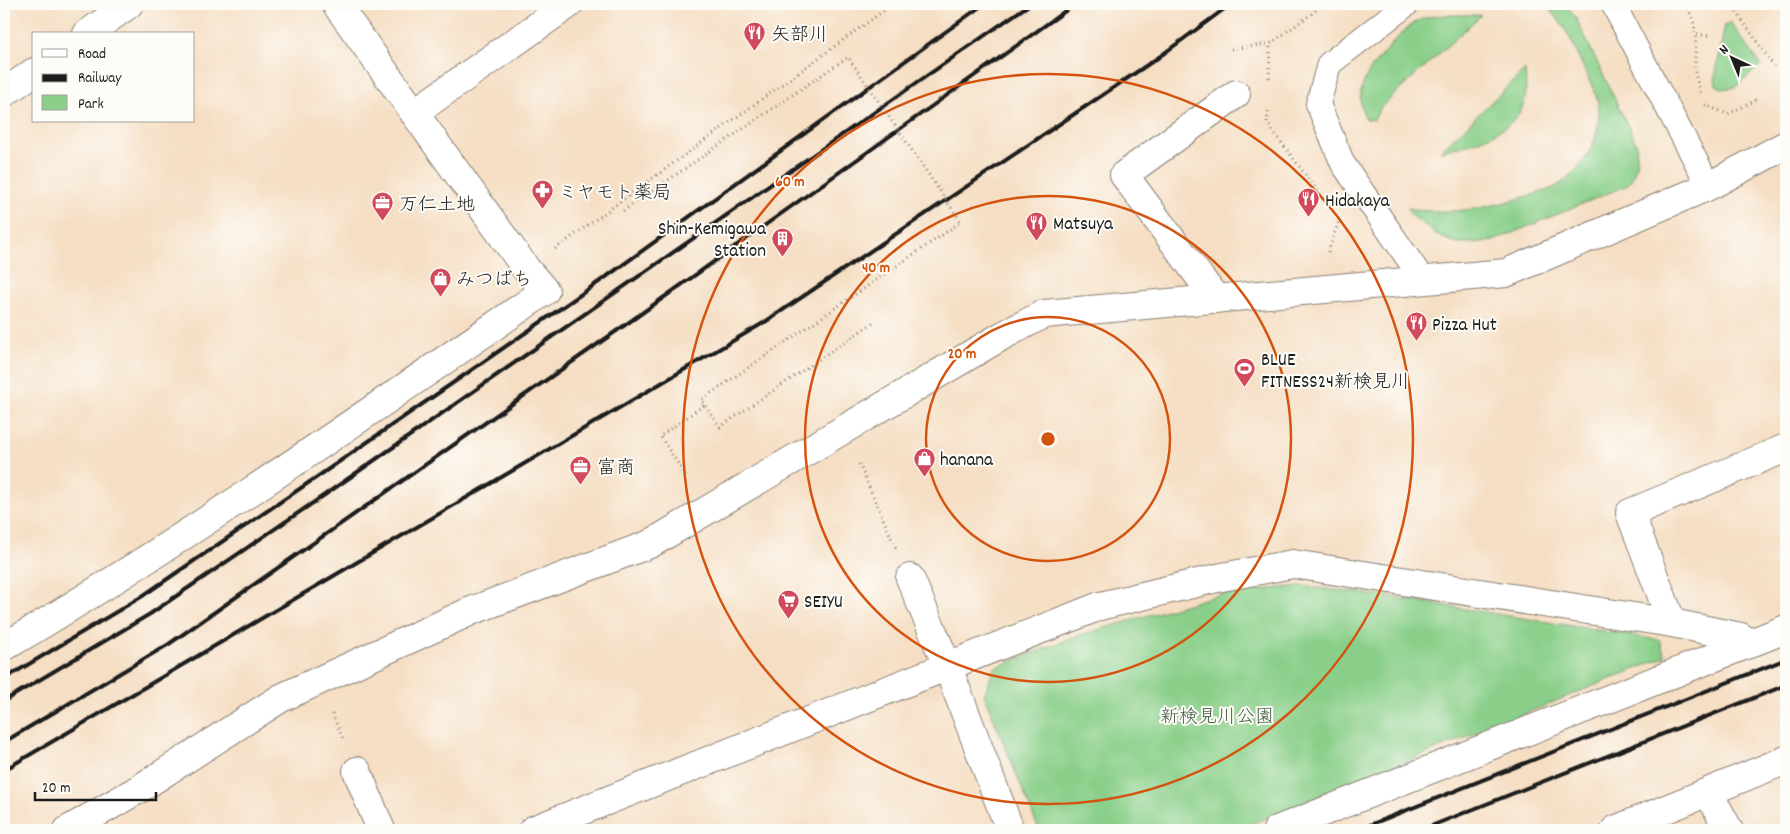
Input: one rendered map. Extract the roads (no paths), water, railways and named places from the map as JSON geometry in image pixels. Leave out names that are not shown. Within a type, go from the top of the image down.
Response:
[{"type":"street","points":[[90,32],[129,4]]},
{"type":"street","points":[[4,647],[108,585],[245,497],[545,292],[526,270],[336,4]]},
{"type":"street","points":[[414,113],[569,4]]},
{"type":"street","points":[[4,93],[32,73]]},
{"type":"street","points":[[1216,299],[1124,174],[1236,94]]},
{"type":"street","points":[[68,830],[139,789],[281,698],[471,611],[650,544],[1002,336],[1044,314],[1506,273],[1709,186],[1786,145]]},
{"type":"street","points":[[1672,623],[1630,513],[1786,448]]},
{"type":"street","points":[[533,830],[1100,606],[1222,577],[1293,564],[1672,623],[1741,637],[1749,644]]},
{"type":"street","points":[[910,578],[947,665],[1010,830]]},
{"type":"street","points":[[1277,830],[1786,629]]},
{"type":"street","points":[[1615,830],[1786,760]]},
{"type":"street","points":[[357,771],[381,830]]},
{"type":"street","points":[[1708,792],[1729,830]]},
{"type":"lane","points":[[1407,4],[1329,64],[1318,104],[1344,164],[1424,280]]},
{"type":"lane","points":[[1613,4],[1709,186]]},
{"type":"railway","points":[[4,679],[141,597],[317,477],[606,277],[984,4]]},
{"type":"railway","points":[[4,701],[150,614],[326,494],[1030,4]]},
{"type":"railway","points":[[4,742],[169,644],[635,318],[1075,4]]},
{"type":"railway","points":[[4,770],[765,322],[1159,57],[1231,4]]},
{"type":"railway","points":[[1357,830],[1786,659]]},
{"type":"railway","points":[[1421,830],[1786,685]]},
{"type":"place","name":"矢部川","points":[[755,52]]},
{"type":"place","name":"ミヤモト薬局","points":[[542,210]]},
{"type":"place","name":"Hidakaya","points":[[1309,218]]},
{"type":"place","name":"万仁土地","points":[[383,222]]},
{"type":"place","name":"Matsuya","points":[[1037,241]]},
{"type":"place","name":"Shin-Kemigawa Station","points":[[782,257]]},
{"type":"place","name":"みつばち","points":[[440,297]]},
{"type":"place","name":"Pizza Hut","points":[[1416,342]]},
{"type":"place","name":"BLUE FITNESS24新検見川","points":[[1245,388]]},
{"type":"place","name":"hanana","points":[[924,477]]},
{"type":"place","name":"富商","points":[[581,485]]},
{"type":"place","name":"SEIYU","points":[[788,619]]},
{"type":"park label","name":"新検見川公園","points":[[1217,715]]}]
